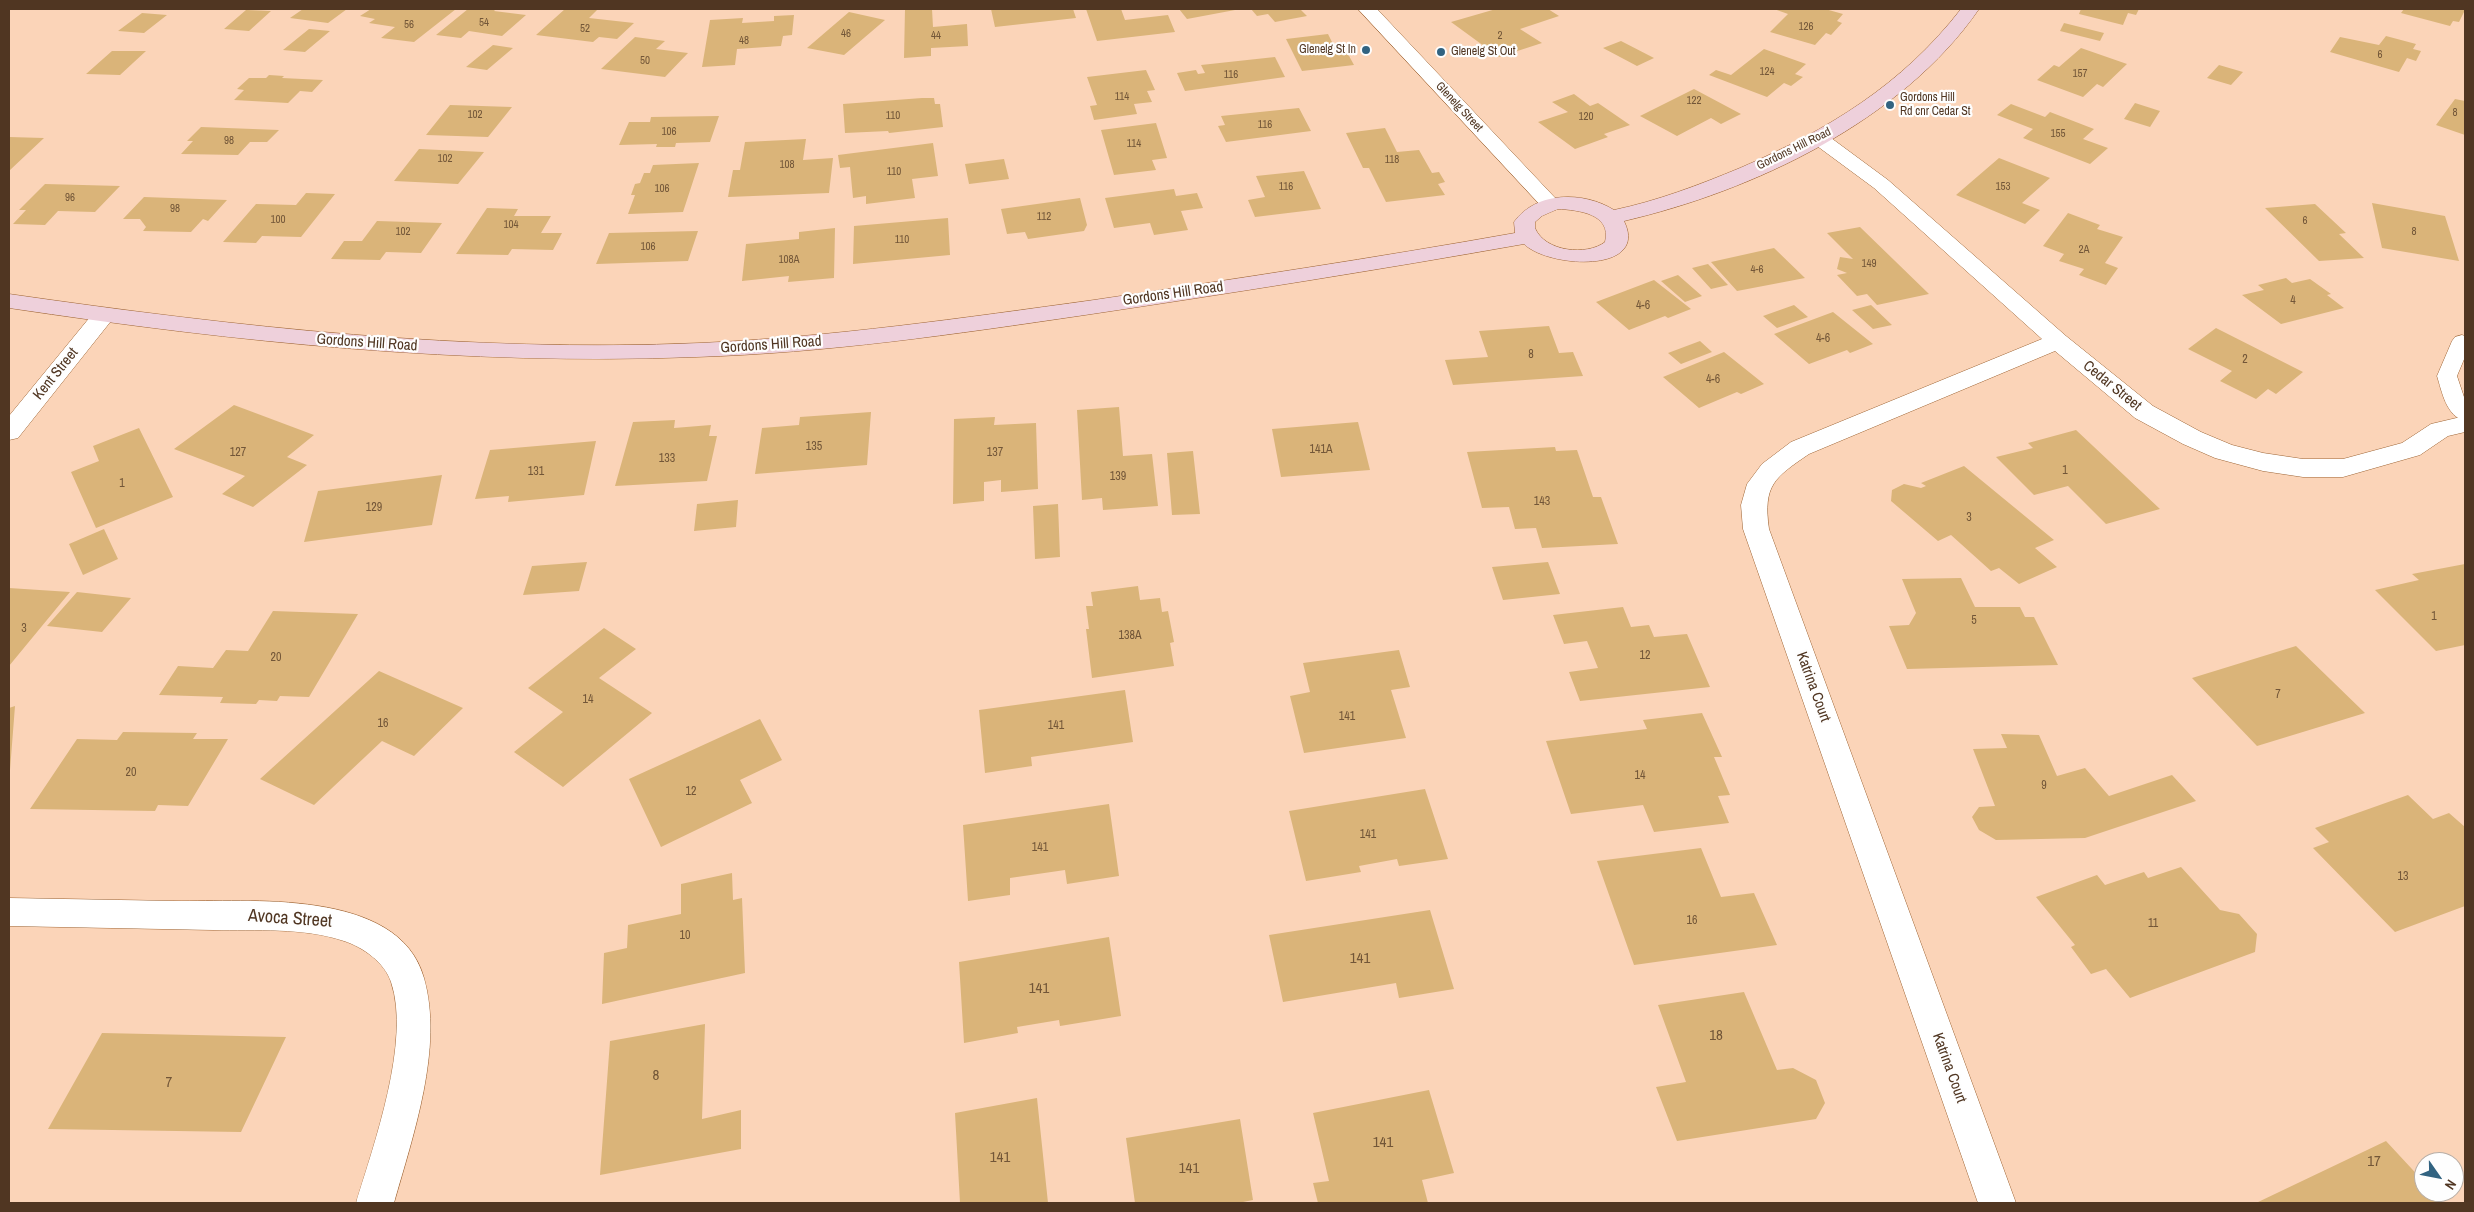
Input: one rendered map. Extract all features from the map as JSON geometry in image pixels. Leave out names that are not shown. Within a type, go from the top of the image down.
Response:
[{"type":"main road","name":"Gordons Hill Road","points":[[1609,218],[1648,210],[1680,200],[1820,139],[1888,95],[1919,70],[1943,45],[1970,9]]},
{"type":"main road","points":[[1572,203],[1587,206],[1609,218],[1616,227],[1618,236],[1614,245],[1604,252],[1590,255],[1558,254],[1544,249],[1529,237],[1524,226],[1527,217],[1534,210],[1550,205],[1572,203]]},
{"type":"main road","name":"Gordons Hill Road","points":[[9,301],[103,316],[239,333],[358,343],[537,351],[625,352],[724,348],[868,336],[1026,316],[1360,267],[1529,237]]},
{"type":"street","name":"Glenelg Street","points":[[1367,9],[1550,205]]},
{"type":"street","name":"Cedar Street","points":[[1820,139],[1881,184],[2058,342],[2144,412],[2168,427],[2224,452],[2263,462],[2303,468],[2343,468],[2411,450],[2440,430],[2465,424]]},
{"type":"street","name":"Kent Street","points":[[9,432],[103,316]]},
{"type":"street","name":"Katrina Court","points":[[1997,1203],[1756,529],[1754,501],[1761,481],[1774,466],[1800,448],[2058,342]]},
{"type":"street","name":"Avoca Street","points":[[9,912],[297,917],[339,922],[370,936],[395,956],[411,985],[413,1030],[408,1079],[374,1203]]},
{"type":"lane","points":[[2462,341],[2447,376],[2455,402],[2465,414]]},
{"type":"building","points":[[303,9],[347,9],[328,23],[290,18]]},
{"type":"building","points":[[371,9],[456,9],[414,42],[381,38],[395,27],[369,23],[375,19],[360,16]]},
{"type":"building","points":[[468,9],[496,9],[494,11],[526,15],[502,36],[469,31],[461,38],[436,35]]},
{"type":"building","points":[[565,9],[598,9],[589,18],[634,23],[617,39],[599,37],[593,42],[536,35]]},
{"type":"building","points":[[905,9],[932,9],[933,27],[967,24],[968,46],[931,48],[931,56],[904,58]]},
{"type":"building","points":[[991,9],[1073,9],[1076,18],[995,27]]},
{"type":"building","points":[[1086,9],[1121,9],[1125,20],[1168,15],[1175,32],[1097,41]]},
{"type":"building","points":[[1179,9],[1235,9],[1235,10],[1187,19]]},
{"type":"building","points":[[1251,9],[1300,9],[1307,16],[1275,22],[1268,14],[1257,16]]},
{"type":"building","points":[[1496,9],[1548,9],[1559,16],[1520,29],[1542,43],[1499,57],[1451,22]]},
{"type":"building","points":[[1774,9],[1825,9],[1843,14],[1837,21],[1842,23],[1831,35],[1826,33],[1815,45],[1770,32],[1788,14]]},
{"type":"building","points":[[2081,9],[2139,9],[2136,15],[2128,13],[2123,25],[2079,14]]},
{"type":"building","points":[[2404,9],[2465,10],[2459,22],[2453,21],[2450,26],[2401,13]]},
{"type":"building","points":[[246,10],[271,11],[249,31],[224,29]]},
{"type":"building","points":[[849,12],[885,20],[844,55],[807,48]]},
{"type":"building","points":[[142,13],[167,15],[144,33],[118,31]]},
{"type":"building","points":[[794,15],[792,35],[783,36],[781,46],[737,49],[735,65],[702,67],[710,20],[743,18],[742,23],[774,21],[774,16]]},
{"type":"building","points":[[2064,23],[2104,33],[2100,41],[2060,31]]},
{"type":"building","points":[[309,29],[330,31],[305,52],[283,50]]},
{"type":"building","points":[[1328,34],[1333,44],[1342,43],[1354,65],[1302,71],[1286,39]]},
{"type":"building","points":[[2386,36],[2416,44],[2413,49],[2421,51],[2416,61],[2407,58],[2399,72],[2330,52],[2340,37],[2379,45]]},
{"type":"building","points":[[635,37],[665,41],[656,49],[688,53],[665,77],[601,69]]},
{"type":"building","points":[[1621,41],[1654,58],[1637,66],[1603,48]]},
{"type":"building","points":[[493,45],[513,48],[487,70],[466,67]]},
{"type":"building","points":[[2081,48],[2127,64],[2103,87],[2097,84],[2083,97],[2037,80],[2054,65],[2059,67]]},
{"type":"building","points":[[1764,49],[1806,64],[1795,74],[1803,77],[1791,86],[1784,83],[1767,97],[1709,75],[1716,70],[1731,75]]},
{"type":"building","points":[[112,51],[146,51],[120,75],[86,74]]},
{"type":"building","points":[[1275,57],[1285,77],[1185,91],[1177,73],[1196,70],[1198,74],[1205,73],[1201,65]]},
{"type":"building","points":[[2219,65],[2243,72],[2231,85],[2207,78]]},
{"type":"building","points":[[1146,70],[1155,90],[1147,91],[1152,102],[1134,104],[1137,114],[1094,120],[1090,106],[1097,105],[1087,77]]},
{"type":"building","points":[[269,75],[284,76],[282,78],[323,80],[312,92],[300,91],[288,103],[234,100],[244,90],[237,89],[249,78],[266,78]]},
{"type":"building","points":[[1694,89],[1741,114],[1721,124],[1711,118],[1677,136],[1640,116]]},
{"type":"building","points":[[1574,94],[1590,106],[1598,103],[1630,125],[1604,134],[1608,137],[1575,149],[1538,122],[1568,112],[1552,102]]},
{"type":"building","points":[[934,98],[935,104],[940,104],[943,127],[889,133],[888,131],[845,133],[843,104]]},
{"type":"building","points":[[2455,99],[2465,101],[2465,135],[2436,125]]},
{"type":"building","points":[[2135,103],[2160,111],[2150,127],[2124,119]]},
{"type":"building","points":[[2011,104],[2045,117],[2050,112],[2094,129],[2083,139],[2108,148],[2090,164],[2023,138],[2033,129],[1997,115]]},
{"type":"building","points":[[450,105],[512,107],[488,137],[426,135]]},
{"type":"building","points":[[1299,108],[1311,131],[1226,142],[1218,126],[1225,125],[1221,116]]},
{"type":"building","points":[[719,116],[710,142],[676,143],[675,147],[656,147],[657,144],[619,145],[629,122],[650,122],[651,117]]},
{"type":"building","points":[[1156,123],[1167,158],[1152,160],[1156,170],[1114,175],[1101,130]]},
{"type":"building","points":[[201,127],[279,130],[267,142],[250,142],[238,155],[181,154],[193,141],[187,141]]},
{"type":"building","points":[[1385,128],[1397,152],[1419,150],[1432,173],[1439,172],[1445,182],[1438,184],[1445,195],[1386,202],[1369,168],[1363,168],[1346,133]]},
{"type":"building","points":[[9,137],[44,138],[9,171]]},
{"type":"building","points":[[806,139],[803,160],[833,158],[829,193],[728,197],[733,170],[740,170],[745,142]]},
{"type":"building","points":[[933,143],[938,176],[912,179],[915,198],[866,204],[866,196],[853,198],[850,167],[840,168],[838,155]]},
{"type":"building","points":[[419,149],[484,152],[458,184],[394,181]]},
{"type":"building","points":[[1999,158],[2050,178],[2022,203],[2040,210],[2025,224],[1956,195]]},
{"type":"building","points":[[1004,159],[1009,179],[969,184],[965,164]]},
{"type":"building","points":[[699,163],[683,212],[628,214],[635,195],[631,195],[635,184],[640,183],[644,173],[650,173],[653,165]]},
{"type":"building","points":[[1304,171],[1321,209],[1255,217],[1248,200],[1265,197],[1256,176]]},
{"type":"building","points":[[45,184],[120,186],[95,212],[58,211],[45,225],[13,224],[26,210],[19,210]]},
{"type":"building","points":[[1174,189],[1176,196],[1197,193],[1203,208],[1181,211],[1188,230],[1154,235],[1150,223],[1114,228],[1105,198]]},
{"type":"building","points":[[306,193],[335,194],[301,237],[262,236],[256,243],[223,242],[256,204],[296,205]]},
{"type":"building","points":[[144,197],[227,200],[208,221],[203,219],[191,232],[143,231],[146,227],[140,219],[123,219]]},
{"type":"building","points":[[1080,198],[1087,225],[1084,231],[1028,239],[1025,232],[1007,234],[1001,209]]},
{"type":"building","points":[[2372,203],[2445,216],[2459,261],[2382,248]]},
{"type":"building","points":[[2315,204],[2346,233],[2339,234],[2364,258],[2319,261],[2265,208]]},
{"type":"building","points":[[487,208],[518,209],[514,216],[551,216],[541,233],[562,233],[553,250],[512,249],[508,255],[456,254]]},
{"type":"building","points":[[2068,213],[2100,225],[2097,229],[2123,237],[2105,263],[2118,268],[2106,285],[2079,275],[2084,269],[2059,261],[2064,254],[2043,246]]},
{"type":"building","points":[[948,218],[950,255],[853,264],[854,226]]},
{"type":"building","points":[[377,221],[442,223],[421,253],[386,252],[380,260],[331,259],[344,241],[362,241]]},
{"type":"building","points":[[1860,227],[1929,294],[1877,305],[1867,294],[1857,296],[1837,275],[1847,273],[1837,269],[1840,257],[1853,259],[1827,233]]},
{"type":"building","points":[[835,228],[834,278],[788,282],[789,276],[742,281],[746,244],[799,239],[799,232]]},
{"type":"building","points":[[698,231],[688,261],[596,264],[609,233]]},
{"type":"building","points":[[1774,248],[1805,278],[1737,291],[1711,262]]},
{"type":"building","points":[[1708,264],[1728,285],[1711,289],[1692,268]]},
{"type":"building","points":[[1678,275],[1702,296],[1685,302],[1661,281]]},
{"type":"building","points":[[2286,278],[2292,283],[2310,279],[2331,294],[2327,295],[2344,308],[2281,324],[2242,295],[2264,290],[2258,285]]},
{"type":"building","points":[[1654,280],[1691,309],[1668,318],[1665,316],[1629,330],[1596,302]]},
{"type":"building","points":[[1794,305],[1808,317],[1777,328],[1763,316]]},
{"type":"building","points":[[1871,305],[1892,325],[1873,329],[1852,310]]},
{"type":"building","points":[[1833,312],[1873,344],[1850,353],[1847,350],[1809,364],[1774,334]]},
{"type":"building","points":[[1549,326],[1559,353],[1573,352],[1583,376],[1453,385],[1445,360],[1488,357],[1479,331]]},
{"type":"building","points":[[2216,328],[2303,372],[2276,394],[2268,389],[2256,399],[2220,381],[2232,371],[2188,349]]},
{"type":"building","points":[[1700,341],[1712,352],[1681,364],[1668,353]]},
{"type":"building","points":[[1724,352],[1764,384],[1741,394],[1737,392],[1699,408],[1663,377]]},
{"type":"building","points":[[234,405],[314,435],[287,457],[307,465],[253,507],[222,494],[245,476],[174,449]]},
{"type":"building","points":[[1119,407],[1123,456],[1152,454],[1158,506],[1103,510],[1102,498],[1082,500],[1077,410]]},
{"type":"building","points":[[871,412],[867,465],[755,474],[762,428],[799,425],[800,417]]},
{"type":"building","points":[[995,417],[994,425],[1036,423],[1038,489],[1001,492],[1001,480],[984,482],[984,501],[953,504],[954,419]]},
{"type":"building","points":[[675,420],[674,428],[711,425],[709,436],[717,436],[707,481],[615,486],[633,422]]},
{"type":"building","points":[[1358,422],[1370,470],[1281,477],[1272,429]]},
{"type":"building","points":[[139,428],[173,497],[96,528],[71,472],[99,461],[93,446]]},
{"type":"building","points":[[2076,430],[2160,509],[2106,524],[2068,486],[2034,495],[1996,457],[2033,448],[2028,443]]},
{"type":"building","points":[[596,441],[584,495],[508,502],[509,496],[475,499],[490,450]]},
{"type":"building","points":[[1555,447],[1556,451],[1577,450],[1593,497],[1601,497],[1618,544],[1542,548],[1536,528],[1515,529],[1509,507],[1482,508],[1467,452]]},
{"type":"building","points":[[1193,451],[1200,514],[1172,515],[1167,453]]},
{"type":"building","points":[[1964,466],[2054,540],[2035,548],[2057,567],[2019,584],[1999,568],[1991,571],[1951,535],[1938,541],[1891,501],[1892,490],[1904,484],[1921,488],[1926,486],[1921,483]]},
{"type":"building","points":[[442,475],[432,525],[304,542],[318,491]]},
{"type":"building","points":[[738,500],[736,527],[694,531],[697,504]]},
{"type":"building","points":[[1058,504],[1060,557],[1035,559],[1033,506]]},
{"type":"building","points":[[104,529],[118,559],[83,575],[69,544]]},
{"type":"building","points":[[587,562],[579,591],[523,595],[532,566]]},
{"type":"building","points":[[1548,562],[1560,594],[1503,600],[1492,567]]},
{"type":"building","points":[[2465,564],[2465,645],[2436,651],[2375,590],[2419,580],[2412,574]]},
{"type":"building","points":[[1961,578],[1975,607],[2020,607],[2025,617],[2034,617],[2058,665],[1907,669],[1889,626],[1909,625],[1916,613],[1902,579]]},
{"type":"building","points":[[1138,586],[1140,600],[1160,598],[1162,612],[1168,611],[1174,642],[1170,643],[1174,666],[1092,678],[1086,629],[1089,629],[1086,606],[1093,606],[1091,592]]},
{"type":"building","points":[[9,588],[70,592],[9,666]]},
{"type":"building","points":[[77,592],[131,598],[102,632],[47,626]]},
{"type":"building","points":[[1623,607],[1631,627],[1649,625],[1654,637],[1687,634],[1710,687],[1580,701],[1569,672],[1598,668],[1587,641],[1564,644],[1553,615]]},
{"type":"building","points":[[273,611],[358,614],[309,697],[280,696],[277,701],[259,700],[256,704],[220,703],[223,697],[159,695],[178,666],[213,668],[226,650],[248,651]]},
{"type":"building","points":[[604,628],[636,649],[599,678],[652,713],[563,787],[514,752],[563,712],[528,688]]},
{"type":"building","points":[[2296,646],[2365,713],[2257,746],[2192,678]]},
{"type":"building","points":[[1399,650],[1410,687],[1391,690],[1406,738],[1304,753],[1290,696],[1310,692],[1303,663]]},
{"type":"building","points":[[379,671],[463,708],[414,756],[382,741],[314,805],[260,779]]},
{"type":"building","points":[[1125,690],[1133,742],[1031,757],[1032,766],[985,773],[979,710]]},
{"type":"building","points":[[15,706],[10,770],[9,770],[9,708]]},
{"type":"building","points":[[1702,713],[1722,757],[1714,757],[1730,795],[1718,796],[1729,823],[1654,832],[1643,805],[1571,814],[1546,741],[1647,729],[1643,720]]},
{"type":"building","points":[[760,719],[782,760],[740,780],[752,803],[661,847],[629,779]]},
{"type":"building","points":[[123,732],[197,733],[193,739],[228,739],[188,806],[158,805],[155,811],[30,809],[77,739],[117,740]]},
{"type":"building","points":[[2001,734],[2039,735],[2057,776],[2085,768],[2109,796],[2172,775],[2196,801],[2085,838],[1996,840],[1979,830],[1972,817],[1979,807],[1995,806],[1973,749],[2007,748]]},
{"type":"building","points":[[1425,789],[1448,859],[1399,866],[1397,859],[1359,866],[1361,872],[1306,881],[1289,811]]},
{"type":"building","points":[[2408,795],[2433,819],[2449,813],[2465,827],[2465,906],[2395,932],[2313,848],[2329,842],[2315,828]]},
{"type":"building","points":[[1109,804],[1119,876],[1067,884],[1065,870],[1010,878],[1010,895],[968,901],[963,825]]},
{"type":"building","points":[[1701,848],[1721,897],[1754,893],[1777,945],[1634,965],[1597,861]]},
{"type":"building","points":[[2181,867],[2220,910],[2239,914],[2257,934],[2255,952],[2130,998],[2106,969],[2091,974],[2071,947],[2075,945],[2036,897],[2097,875],[2105,885],[2144,872],[2148,878]]},
{"type":"building","points":[[732,873],[733,900],[742,898],[745,973],[602,1004],[604,953],[627,948],[628,925],[681,914],[681,884]]},
{"type":"building","points":[[1430,910],[1454,989],[1399,998],[1396,983],[1283,1002],[1269,935]]},
{"type":"building","points":[[1109,937],[1121,1016],[1060,1026],[1059,1020],[1017,1027],[1018,1033],[964,1043],[959,962]]},
{"type":"building","points":[[1744,992],[1777,1070],[1793,1068],[1816,1080],[1825,1103],[1816,1119],[1677,1141],[1656,1087],[1686,1082],[1658,1005]]},
{"type":"building","points":[[705,1024],[702,1119],[741,1110],[741,1149],[600,1175],[610,1041]]},
{"type":"building","points":[[102,1033],[286,1037],[241,1132],[48,1129]]},
{"type":"building","points":[[1429,1090],[1454,1173],[1422,1180],[1428,1203],[1318,1203],[1313,1183],[1329,1181],[1313,1113]]},
{"type":"building","points":[[1037,1098],[1048,1203],[960,1203],[955,1113]]},
{"type":"building","points":[[1240,1119],[1253,1200],[1238,1203],[1135,1203],[1126,1138]]},
{"type":"building","points":[[2386,1141],[2414,1171],[2414,1202],[2443,1203],[2256,1203]]},
{"type":"place","name":"Glenelg St In","points":[[1366,50]]},
{"type":"place","name":"Glenelg St Out","points":[[1441,52]]},
{"type":"place","name":"Gordons Hill Rd cnr Cedar St","points":[[1890,105]]}]
